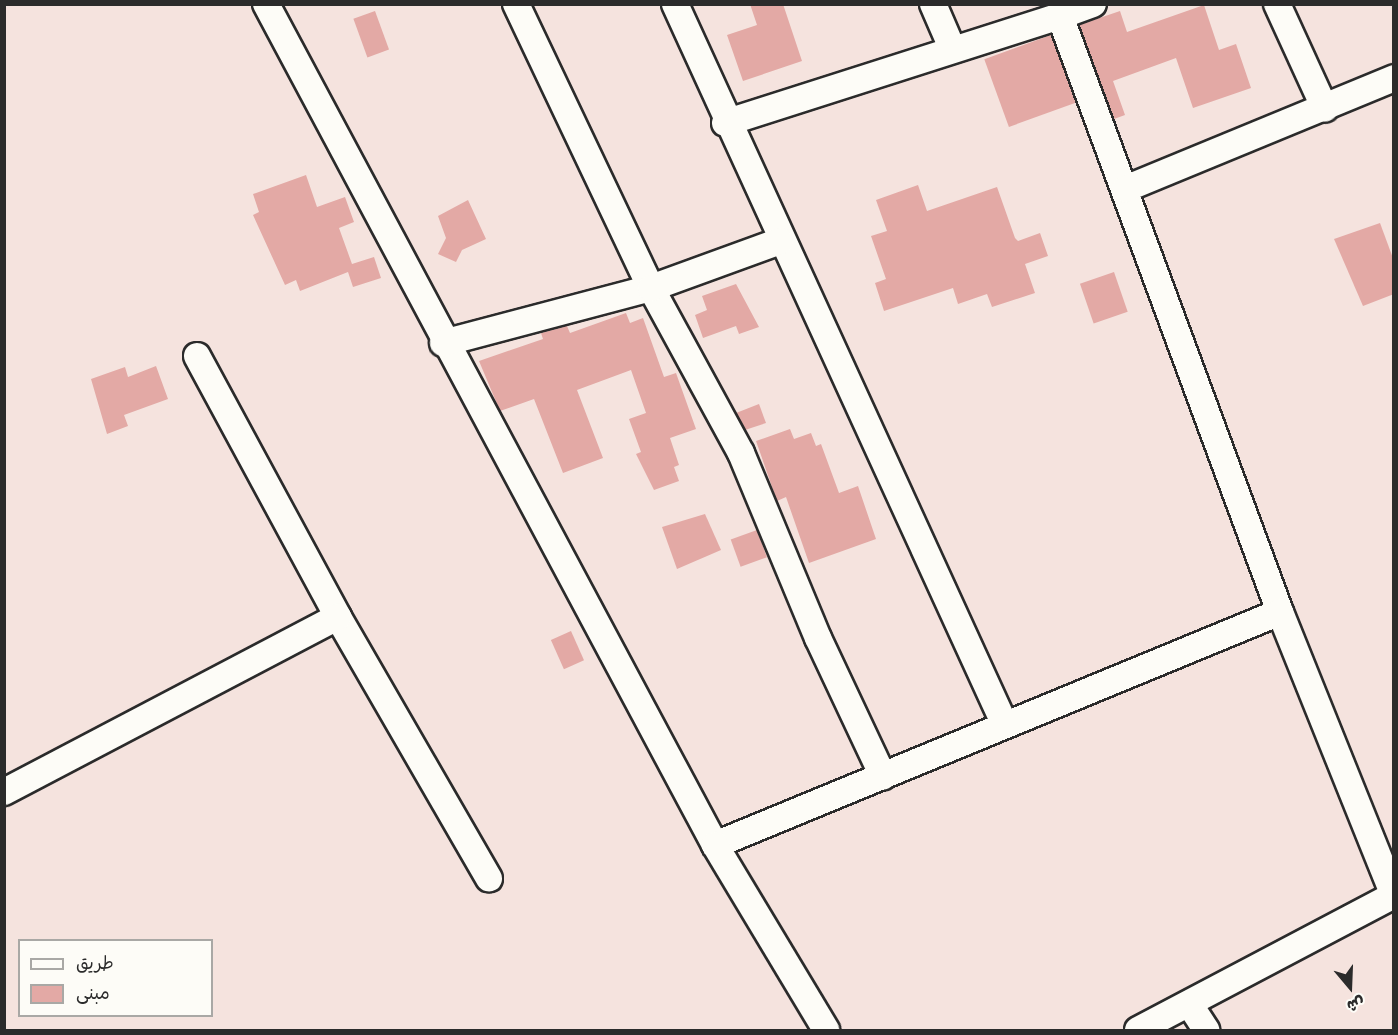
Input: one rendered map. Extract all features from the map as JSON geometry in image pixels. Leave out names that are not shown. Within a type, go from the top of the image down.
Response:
[{"type":"street","points":[[266,4],[443,343],[715,845],[826,1030]]},
{"type":"street","points":[[516,4],[651,288],[741,453],[818,638],[883,776]]},
{"type":"street","points":[[675,4],[725,123],[1005,725]]},
{"type":"street","points":[[933,4],[952,48]]},
{"type":"street","points":[[725,123],[1093,4]]},
{"type":"street","points":[[1277,4],[1325,109]]},
{"type":"street","points":[[1060,16],[1280,612],[1394,895],[1190,1005],[1138,1030]]},
{"type":"street","points":[[1125,189],[1325,109],[1394,78]]},
{"type":"street","points":[[443,343],[651,288],[780,241]]},
{"type":"street","points":[[197,356],[338,617],[489,879]]},
{"type":"street","points":[[715,845],[1280,612]]},
{"type":"street","points":[[4,792],[338,617]]},
{"type":"street","points":[[1190,1005],[1206,1030]]},
{"type":"building","points":[[750,4],[783,4],[802,61],[743,81],[727,35],[757,25]]},
{"type":"building","points":[[1204,5],[1219,50],[1236,44],[1251,88],[1193,108],[1176,58],[1113,81],[1125,115],[1114,119],[1079,25],[1120,11],[1127,32]]},
{"type":"building","points":[[375,11],[389,50],[367,57],[353,19]]},
{"type":"building","points":[[1051,35],[1076,103],[1009,127],[984,59]]},
{"type":"building","points":[[306,175],[317,207],[345,197],[354,222],[339,228],[352,264],[374,257],[381,278],[353,287],[348,272],[300,291],[296,280],[285,285],[253,215],[259,212],[253,194]]},
{"type":"building","points":[[918,185],[927,211],[997,187],[1015,238],[1018,241],[1040,233],[1048,256],[1025,264],[1035,293],[992,307],[987,294],[958,304],[953,288],[884,311],[875,283],[886,279],[871,236],[887,231],[876,200]]},
{"type":"building","points":[[468,200],[486,239],[462,250],[456,262],[438,254],[446,238],[438,216]]},
{"type":"building","points":[[1380,223],[1394,261],[1394,294],[1363,306],[1334,239]]},
{"type":"building","points":[[1114,272],[1128,312],[1094,323],[1080,284]]},
{"type":"building","points":[[736,284],[759,327],[739,334],[736,326],[703,338],[695,315],[707,310],[702,296]]},
{"type":"building","points":[[626,313],[630,323],[643,318],[664,377],[676,373],[696,429],[670,438],[679,465],[674,467],[679,481],[654,490],[636,454],[641,452],[629,419],[646,413],[631,370],[577,390],[603,458],[563,473],[534,399],[500,411],[479,361],[543,339],[541,333],[567,326],[570,333]]},
{"type":"building","points":[[156,366],[168,399],[124,415],[128,426],[107,434],[91,379],[125,367],[128,377]]},
{"type":"building","points":[[759,404],[766,423],[745,430],[736,413]]},
{"type":"building","points":[[790,429],[794,439],[811,433],[816,446],[821,444],[839,493],[858,486],[876,539],[809,563],[786,497],[777,501],[756,441]]},
{"type":"building","points":[[705,514],[721,550],[677,569],[662,527]]},
{"type":"building","points":[[757,530],[767,557],[741,567],[731,540]]},
{"type":"building","points":[[571,631],[584,660],[564,669],[551,640]]}]
